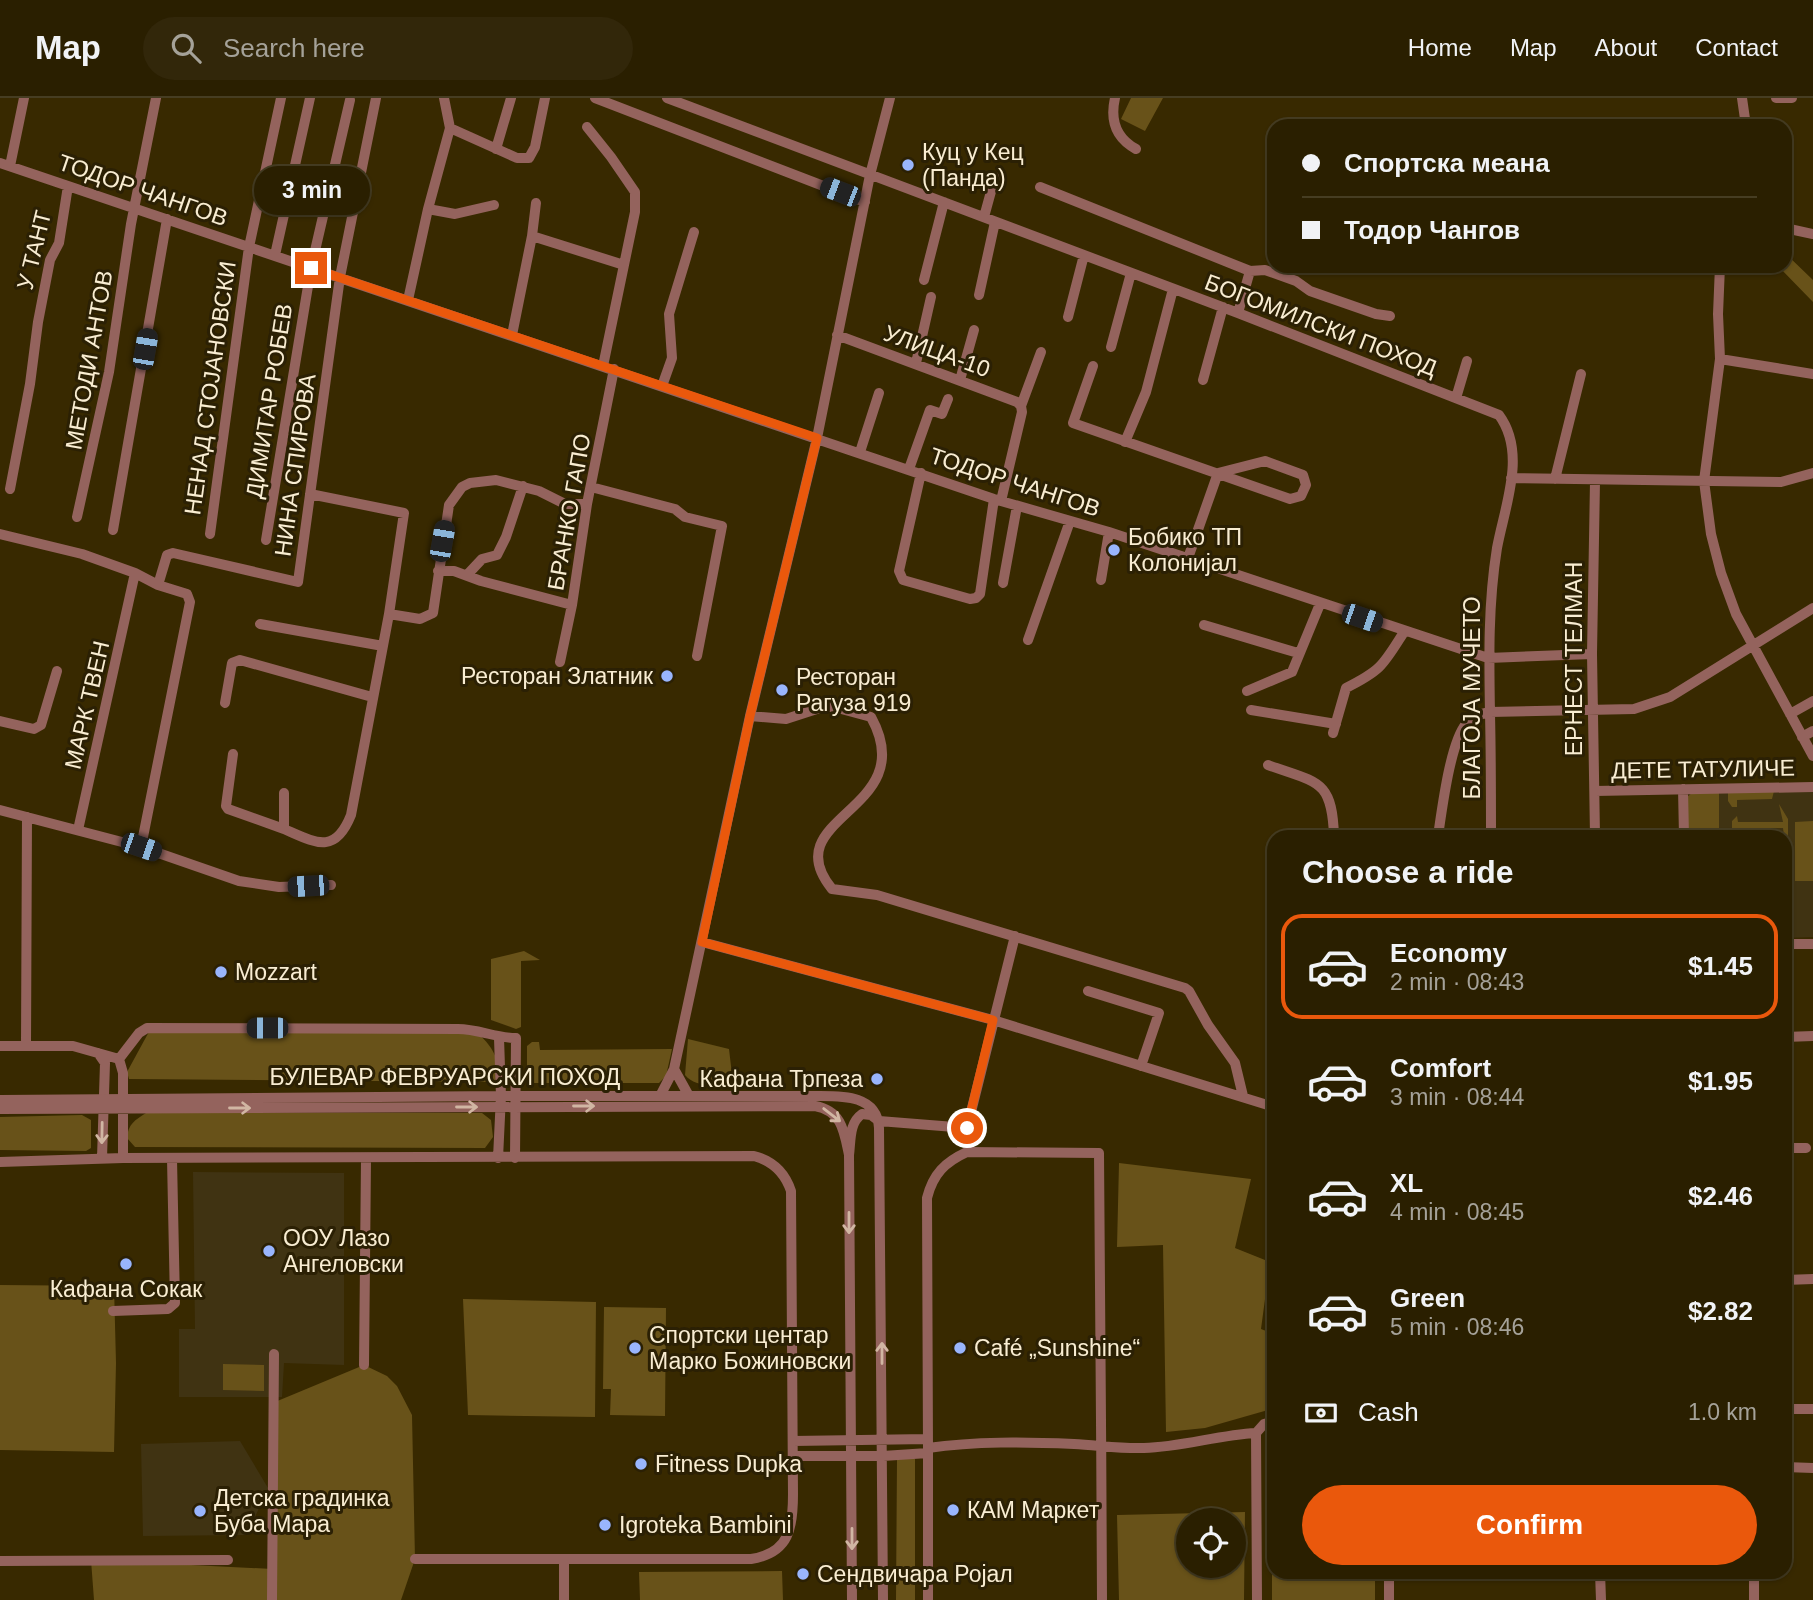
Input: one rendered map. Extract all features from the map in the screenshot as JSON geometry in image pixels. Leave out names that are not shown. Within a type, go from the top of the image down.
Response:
[{"type":"street","points":[[5,164],[24,98]]},
{"type":"street","name":"МЕТОДИ АНТОВ","points":[[78,517],[109,372],[135,208],[156,98]]},
{"type":"street","name":"НЕНАД СТОЈАНОВСКИ","points":[[209,534],[249,247],[281,98]]},
{"type":"street","points":[[275,255],[310,98]]},
{"type":"street","name":"НИНА СПИРОВА","points":[[158,585],[167,555],[173,553],[298,582],[340,277],[376,98]]},
{"type":"street","points":[[408,300],[428,209],[450,128],[444,98]]},
{"type":"street","points":[[496,149],[511,98]]},
{"type":"street","points":[[450,128],[517,158],[529,158],[535,147],[545,98]]},
{"type":"street","points":[[595,98],[865,202]]},
{"type":"street","name":"БОГОМИЛСКИ ПОХОД","points":[[667,98],[1223,307],[1499,415],[1508,427],[1513,445],[1511,478]]},
{"type":"street","points":[[660,1096],[674,1069],[750,716],[817,438],[870,175],[890,98]]},
{"type":"street","points":[[1115,98],[1114,119],[1119,135],[1123,142],[1136,149]]},
{"type":"street","points":[[1742,98],[1745,119]]},
{"type":"street","points":[[1776,98],[1791,98]]},
{"type":"street","name":"ДИМИТАР РОБЕВ","points":[[266,540],[311,268],[350,100]]},
{"type":"street","points":[[587,127],[635,192],[635,212],[603,366]]},
{"type":"street","name":"ТОДОР ЧАНГОВ","points":[[5,164],[998,500],[1188,558],[1488,658],[1592,654]]},
{"type":"street","points":[[984,217],[995,177]]},
{"type":"street","name":"У ТАНТ","points":[[9,489],[30,384],[47,272],[58,243],[68,186]]},
{"type":"street","points":[[1040,187],[1250,271],[1267,271]]},
{"type":"street","points":[[924,280],[944,202]]},
{"type":"street","points":[[512,335],[536,203]]},
{"type":"street","points":[[428,209],[455,214],[494,205]]},
{"type":"street","points":[[113,530],[167,219]]},
{"type":"street","points":[[979,295],[996,222]]},
{"type":"street","points":[[1792,230],[1813,234]]},
{"type":"street","points":[[662,386],[672,358],[669,314],[694,232]]},
{"type":"street","points":[[532,236],[624,265]]},
{"type":"street","points":[[1068,317],[1084,255]]},
{"type":"street","points":[[1238,313],[1250,271]]},
{"type":"street","points":[[1111,347],[1131,273]]},
{"type":"street","points":[[1273,273],[1296,281],[1310,291],[1390,316]]},
{"type":"street","points":[[1720,273],[1717,314],[1720,359],[1704,481],[1711,534],[1727,593],[1751,645],[1813,756]]},
{"type":"street","name":"БОГОМИЛСКИ ПОХОД","points":[[1125,442],[1146,392],[1172,289]]},
{"type":"street","points":[[916,363],[931,297]]},
{"type":"street","points":[[1203,380],[1223,307]]},
{"type":"street","points":[[960,380],[974,330]]},
{"type":"street","name":"УЛИЦА-10","points":[[837,335],[916,363],[1017,402],[1021,406]]},
{"type":"street","points":[[921,473],[900,576],[903,580],[970,599],[976,598],[980,594],[998,500],[1022,412],[1021,406],[1041,352]]},
{"type":"street","points":[[1720,359],[1813,374]]},
{"type":"street","name":"БОГОМИЛСКИ ПОХОД","points":[[1456,398],[1468,361]]},
{"type":"street","points":[[1093,366],[1073,423],[1290,499],[1301,496],[1306,485],[1303,475],[1265,461],[1218,473]]},
{"type":"street","name":"БРАНКО ГАПО","points":[[560,662],[614,369]]},
{"type":"street","points":[[1555,479],[1581,374]]},
{"type":"street","points":[[860,452],[878,393]]},
{"type":"street","points":[[909,469],[930,410],[942,414],[948,400]]},
{"type":"street","points":[[1188,558],[1218,473]]},
{"type":"street","points":[[1511,478],[1781,482],[1813,473]]},
{"type":"street","name":"БЛАГОЈА МУЧЕТО","points":[[1491,830],[1488,658],[1490,604],[1511,478]]},
{"type":"street","points":[[389,614],[420,619],[431,615],[435,610],[438,571],[449,505],[462,487],[488,480],[523,486],[565,504],[587,504]]},
{"type":"street","name":"ЕРНЕСТ ТЕЛМАН","points":[[1595,481],[1592,654],[1595,830]]},
{"type":"street","points":[[467,575],[482,559],[497,555],[523,486]]},
{"type":"street","points":[[591,487],[675,509],[685,517],[722,526],[697,656]]},
{"type":"street","points":[[233,754],[226,806],[228,809],[311,840],[323,842],[337,838],[344,832],[351,815],[383,646],[404,513],[310,494]]},
{"type":"street","points":[[1003,583],[1017,506]]},
{"type":"street","points":[[1028,640],[1070,521]]},
{"type":"street","points":[[1101,580],[1109,533]]},
{"type":"street","points":[[0,534],[82,554],[187,594],[190,602],[141,847]]},
{"type":"street","points":[[438,571],[454,571],[481,581],[572,605]]},
{"type":"street","name":"МАРК ТВЕН","points":[[78,830],[135,573]]},
{"type":"street","points":[[1247,691],[1292,672],[1320,604]]},
{"type":"street","points":[[1439,830],[1457,742],[1464,725],[1477,715],[1490,712],[1634,709],[1670,697],[1813,608]]},
{"type":"street","points":[[261,624],[383,646]]},
{"type":"street","points":[[1204,625],[1298,653]]},
{"type":"street","points":[[1251,710],[1335,729],[1342,689],[1374,674],[1404,632]]},
{"type":"street","points":[[225,703],[232,663],[240,660],[372,697]]},
{"type":"street","points":[[0,721],[34,729],[41,725],[57,671]]},
{"type":"street","points":[[1790,714],[1813,701]]},
{"type":"street","points":[[750,716],[786,719],[812,709],[834,707],[871,717],[879,732],[883,745],[877,780],[855,808],[826,833],[818,850],[821,875],[832,889],[877,895],[1189,991],[1208,1025],[1235,1063],[1243,1096]]},
{"type":"street","points":[[1802,737],[1813,731]]},
{"type":"street","points":[[1268,765],[1311,781],[1327,792],[1333,809],[1334,830]]},
{"type":"street","name":"ДЕТЕ ТАТУЛИЧЕ","points":[[1595,790],[1813,787]]},
{"type":"street","points":[[1683,789],[1684,830]]},
{"type":"street","points":[[284,793],[284,829]]},
{"type":"street","points":[[0,810],[141,847],[239,881],[279,887],[331,885]]},
{"type":"street","points":[[26,1046],[27,817]]},
{"type":"street","points":[[852,1600],[849,1155],[852,1125],[855,1118],[862,1114],[871,1115],[879,1121],[967,1128],[1015,936]]},
{"type":"street","points":[[702,942],[993,1020],[1267,1105]]},
{"type":"street","points":[[1792,944],[1813,944]]},
{"type":"street","points":[[1088,991],[1159,1013],[1141,1066]]},
{"type":"street","points":[[119,1059],[139,1032],[147,1028],[458,1029],[483,1032],[499,1038],[516,1038],[515,1158]]},
{"type":"street","points":[[1792,1037],[1813,1036]]},
{"type":"street","points":[[498,1158],[499,1038]]},
{"type":"street","points":[[0,1046],[73,1046],[119,1059]]},
{"type":"street","points":[[97,1052],[105,1063],[102,1158]]},
{"type":"street","points":[[119,1059],[123,1073],[123,1158]]},
{"type":"street","points":[[674,1069],[689,1096]]},
{"type":"street","name":"БУЛЕВАР ФЕВРУАРСКИ ПОХОД","points":[[516,1101],[660,1096],[842,1097],[856,1098],[866,1104],[874,1110],[879,1121]]},
{"type":"street","name":"БУЛЕВАР ФЕВРУАРСКИ ПОХОД","points":[[0,1100],[104,1104]]},
{"type":"street","name":"БУЛЕВАР ФЕВРУАРСКИ ПОХОД","points":[[0,1109],[123,1103],[500,1101],[815,1106],[824,1108],[840,1119],[849,1155]]},
{"type":"street","points":[[879,1121],[883,1600]]},
{"type":"street","points":[[1792,1148],[1806,1148]]},
{"type":"street","points":[[928,1600],[927,1198],[931,1184],[940,1170],[967,1152],[1099,1153],[1102,1600]]},
{"type":"street","points":[[0,1162],[102,1158],[754,1156],[769,1161],[780,1170],[792,1191],[793,1441],[793,1519],[786,1540],[780,1548],[751,1559],[415,1559]]},
{"type":"street","points":[[113,1311],[168,1309],[175,1303],[172,1159]]},
{"type":"street","points":[[365,1365],[366,1159]]},
{"type":"street","points":[[1792,1280],[1813,1279]]},
{"type":"street","points":[[272,1600],[274,1354]]},
{"type":"street","points":[[1792,1409],[1813,1409]]},
{"type":"street","points":[[1257,1600],[1256,1433],[1267,1423]]},
{"type":"street","points":[[793,1456],[883,1456],[956,1444],[1010,1443],[1145,1448],[1256,1433]]},
{"type":"street","points":[[793,1441],[882,1441],[928,1447]]},
{"type":"street","points":[[1792,1467],[1813,1468]]},
{"type":"street","points":[[564,1559],[564,1600]]},
{"type":"street","points":[[0,1561],[228,1560]]},
{"type":"street","points":[[1389,1579],[1389,1600]]},
{"type":"street","points":[[1600,1579],[1601,1600]]},
{"type":"street","points":[[1754,1579],[1754,1600]]},
{"type":"shaded area","points":[[1131,98],[1163,98],[1145,131],[1121,119]]},
{"type":"shaded area","points":[[1792,260],[1813,280],[1813,302],[1785,273],[1792,273]]},
{"type":"shaded area","points":[[1774,791],[1772,799],[1737,800],[1737,807],[1732,807],[1728,801],[1728,792]]},
{"type":"shaded area","points":[[1813,791],[1813,937],[1792,938],[1792,830],[1688,830],[1689,794]]},
{"type":"shaded area","points":[[1719,792],[1719,830],[1688,830],[1687,797],[1692,793]]},
{"type":"shaded area","points":[[1779,804],[1788,819],[1788,830],[1732,828],[1732,821],[1737,816],[1738,822],[1783,822]]},
{"type":"shaded area","points":[[1813,821],[1813,881],[1795,881],[1795,822]]},
{"type":"shaded area","points":[[524,951],[540,960],[521,961],[521,1027],[516,1029],[491,1020],[491,959]]},
{"type":"shaded area","points":[[151,1028],[476,1033],[491,1048],[498,1069],[494,1082],[129,1079],[127,1072]]},
{"type":"shaded area","points":[[688,1039],[729,1049],[733,1083],[701,1084],[685,1075]]},
{"type":"shaded area","points":[[532,1042],[539,1042],[540,1050],[672,1049],[666,1076],[659,1083],[530,1083],[527,1076],[527,1046]]},
{"type":"shaded area","points":[[146,1113],[482,1113],[491,1120],[493,1137],[485,1148],[135,1147],[127,1138],[129,1129],[135,1120]]},
{"type":"shaded area","points":[[82,1115],[91,1120],[91,1148],[86,1151],[0,1150],[0,1117]]},
{"type":"shaded area","points":[[1119,1163],[1251,1179],[1235,1248],[1267,1261],[1261,1329],[1267,1331],[1267,1410],[1205,1428],[1166,1432],[1163,1245],[1117,1247]]},
{"type":"shaded area","name":"ООУ Лазо Ангеловски","points":[[193,1172],[344,1173],[344,1365],[284,1363],[282,1397],[179,1397],[179,1329],[195,1329]]},
{"type":"shaded area","points":[[0,1285],[114,1286],[114,1452],[0,1450]]},
{"type":"shaded area","points":[[463,1299],[596,1302],[595,1417],[468,1415]]},
{"type":"shaded area","name":"Спортски центар Марко Божиновски","points":[[604,1307],[666,1308],[665,1416],[610,1415],[611,1389],[603,1389]]},
{"type":"shaded area","points":[[223,1364],[264,1365],[264,1391],[223,1390]]},
{"type":"shaded area","points":[[364,1365],[387,1376],[397,1386],[412,1415],[415,1559],[401,1600],[94,1600],[91,1560],[273,1569],[275,1402]]},
{"type":"shaded area","name":"Детска градинка Буба Мара","points":[[240,1441],[268,1488],[247,1535],[143,1536],[141,1444]]},
{"type":"shaded area","points":[[910,1457],[915,1459],[915,1600],[896,1600],[897,1460]]},
{"type":"shaded area","points":[[1176,1514],[1176,1578],[1244,1578],[1244,1600],[1119,1600],[1117,1515]]},
{"type":"shaded area","points":[[782,1571],[783,1600],[640,1600],[639,1572]]},
{"type":"shaded area","points":[[1272,1579],[1375,1579],[1375,1600],[1272,1600]]},
{"type":"place","name":"Куц у Кец (Панда)","points":[[908,165]]},
{"type":"place","name":"Бобико ТП Колонијал","points":[[1114,550]]},
{"type":"place","name":"Ресторан Златник","points":[[667,676]]},
{"type":"place","name":"Ресторан Рагуза 919","points":[[782,690]]},
{"type":"place","name":"Mozzart","points":[[221,972]]},
{"type":"place","name":"Кафана Трпеза","points":[[877,1079]]},
{"type":"place","name":"ООУ Лазо Ангеловски","points":[[269,1251]]},
{"type":"place","name":"Кафана Сокак","points":[[126,1264]]},
{"type":"place","name":"Спортски центар Марко Божиновски","points":[[635,1348]]},
{"type":"place","name":"Café „Sunshine“","points":[[960,1348]]},
{"type":"place","name":"Fitness Dupka","points":[[641,1464]]},
{"type":"place","name":"КАМ Маркет","points":[[953,1510]]},
{"type":"place","name":"Детска градинка Буба Мара","points":[[200,1511]]},
{"type":"place","name":"Igroteka Bambini","points":[[605,1525]]},
{"type":"place","name":"Сендвичара Ројал","points":[[803,1574]]},
{"type":"route","points":[[311,268],[817,438],[750,716],[702,942],[993,1020],[967,1128]]}]
